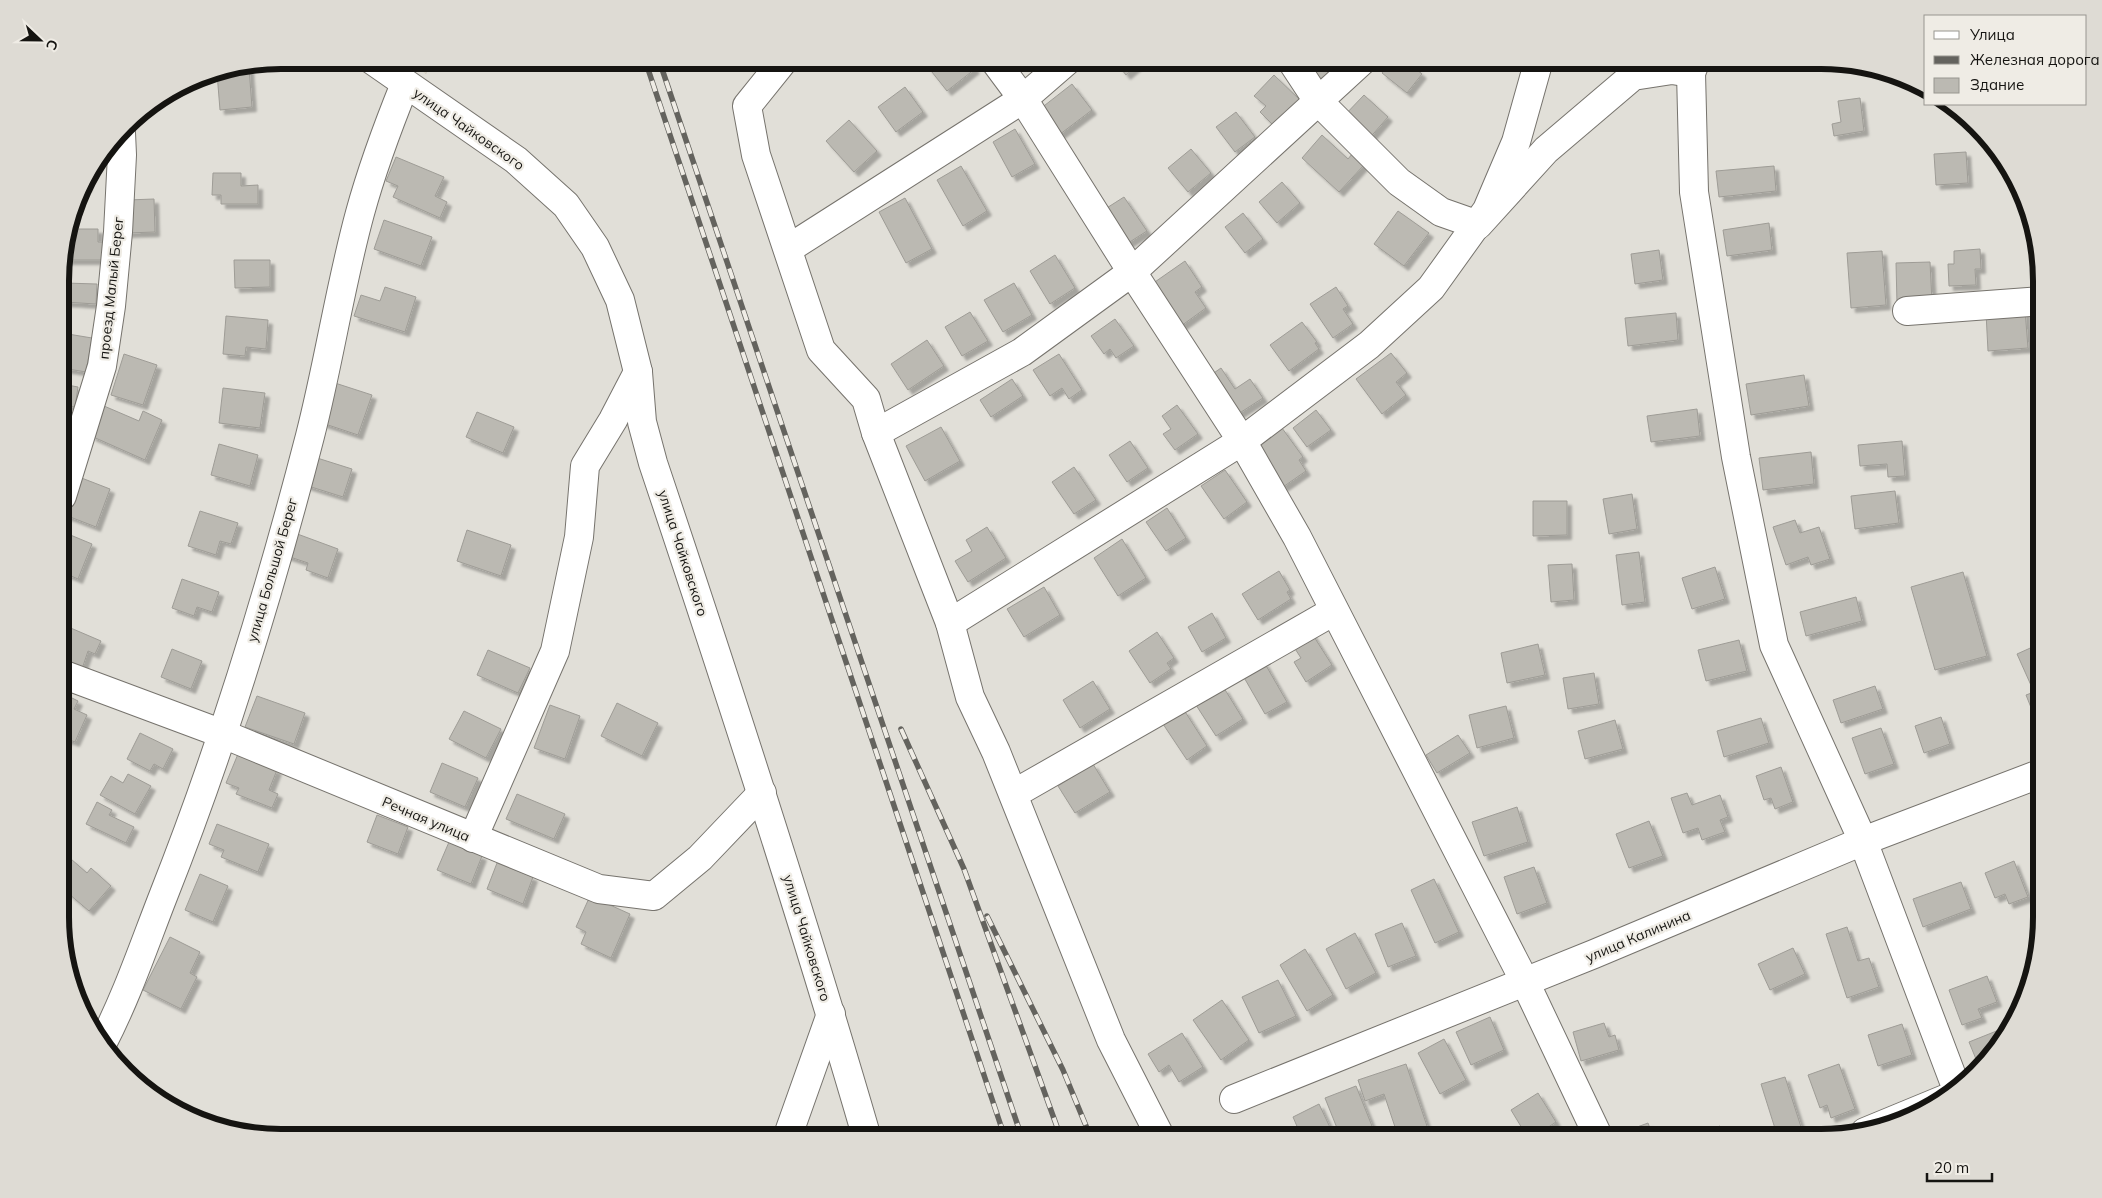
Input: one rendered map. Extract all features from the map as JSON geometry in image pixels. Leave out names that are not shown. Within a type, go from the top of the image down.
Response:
[{"type":"street","name":"улица Чайковского","points":[[384,69],[516,160],[566,205],[595,248],[620,300],[638,372],[642,422],[654,464],[762,793],[831,1014],[864,1129]]},
{"type":"street","points":[[777,69],[747,106],[756,155],[821,350],[866,399],[876,433],[950,623],[970,697],[996,752],[1111,1040],[1156,1129]]},
{"type":"street","points":[[1001,69],[1023,99],[1242,441],[1297,537],[1525,982],[1595,1129]]},
{"type":"street","points":[[788,249],[1023,99],[1058,69]]},
{"type":"street","points":[[1297,69],[1318,101],[1399,182],[1441,212],[1478,225]]},
{"type":"street","points":[[876,433],[1022,352],[1132,272],[1352,69]]},
{"type":"street","points":[[1478,225],[1487,210],[1516,142],[1536,69]]},
{"type":"street","points":[[950,623],[1242,441],[1369,345],[1431,288],[1478,225],[1546,150],[1633,76],[1675,69]]},
{"type":"street","points":[[1691,69],[1694,192],[1736,457],[1774,645],[1863,840],[1954,1082]]},
{"type":"street","name":"улица Большой Берег","points":[[106,1037],[116,1018],[179,858],[223,734],[270,582],[311,434],[360,213],[384,135],[405,84]]},
{"type":"street","name":"проезд Малый Берег","points":[[69,473],[102,366],[111,306],[118,232],[121,141]]},
{"type":"street","points":[[1907,312],[2033,302]]},
{"type":"street","points":[[473,838],[555,651],[579,537],[584,466],[613,420],[638,372]]},
{"type":"street","points":[[1024,788],[1334,610]]},
{"type":"street","name":"Речная улица","points":[[69,677],[223,734],[599,889],[654,896],[700,858],[762,793]]},
{"type":"street","name":"улица Калинина","points":[[1234,1099],[1525,982],[1863,840],[2033,776]]},
{"type":"street","points":[[790,1129],[831,1014]]},
{"type":"shaded area","points":[[419,69],[428,69],[426,74]]},
{"type":"building","points":[[930,69],[975,69],[947,91]]},
{"type":"building","points":[[1121,69],[1133,69],[1126,75]]},
{"type":"building","points":[[1302,69],[1333,69],[1314,84]]},
{"type":"building","points":[[1385,69],[1416,69],[1422,74],[1407,93],[1382,73]]},
{"type":"building","points":[[249,72],[252,107],[220,110],[217,79]]},
{"type":"building","points":[[1274,75],[1300,100],[1275,127],[1260,112],[1266,106],[1254,96]]},
{"type":"building","points":[[1072,84],[1092,110],[1059,135],[1040,109]]},
{"type":"building","points":[[905,87],[923,112],[896,132],[878,107]]},
{"type":"building","points":[[1364,95],[1388,117],[1367,141],[1342,118]]},
{"type":"building","points":[[1860,98],[1864,131],[1834,136],[1832,124],[1841,122],[1838,101]]},
{"type":"building","points":[[1236,112],[1255,137],[1235,152],[1216,127]]},
{"type":"building","points":[[849,120],[877,151],[854,172],[826,141]]},
{"type":"building","points":[[1015,129],[1035,164],[1012,177],[993,142]]},
{"type":"building","points":[[1322,135],[1348,159],[1352,154],[1364,165],[1339,192],[1302,158]]},
{"type":"building","points":[[1191,149],[1211,173],[1188,192],[1168,168]]},
{"type":"building","points":[[1966,152],[1968,183],[1936,185],[1934,154]]},
{"type":"building","points":[[396,157],[444,177],[435,196],[447,202],[440,218],[393,197],[398,186],[386,181]]},
{"type":"building","points":[[961,166],[987,211],[963,226],[937,180]]},
{"type":"building","points":[[1774,166],[1776,191],[1719,197],[1716,171]]},
{"type":"building","points":[[213,173],[241,173],[241,186],[258,185],[258,204],[221,204],[221,195],[212,195]]},
{"type":"building","points":[[1282,182],[1300,203],[1277,223],[1259,202]]},
{"type":"building","points":[[1124,197],[1147,231],[1125,245],[1102,211]]},
{"type":"building","points":[[905,198],[932,249],[906,263],[879,212]]},
{"type":"building","points":[[154,199],[155,232],[127,233],[127,200]]},
{"type":"building","points":[[1398,211],[1429,233],[1404,266],[1374,244]]},
{"type":"building","points":[[1243,213],[1263,239],[1245,253],[1225,227]]},
{"type":"building","points":[[384,220],[432,237],[421,266],[374,249]]},
{"type":"building","points":[[1769,223],[1772,250],[1727,256],[1723,230]]},
{"type":"building","points":[[75,229],[98,229],[98,242],[104,242],[103,260],[70,260]]},
{"type":"building","points":[[1980,249],[1981,269],[1975,269],[1976,285],[1949,286],[1948,264],[1954,264],[1954,251]]},
{"type":"building","points":[[1659,250],[1663,280],[1635,284],[1631,254]]},
{"type":"building","points":[[1882,251],[1886,305],[1851,308],[1847,253]]},
{"type":"building","points":[[1055,255],[1075,288],[1050,304],[1030,271]]},
{"type":"building","points":[[234,260],[270,260],[270,287],[235,288]]},
{"type":"building","points":[[1185,261],[1202,287],[1195,292],[1206,308],[1181,326],[1152,284]]},
{"type":"building","points":[[1930,262],[1932,302],[1897,304],[1896,263]]},
{"type":"building","points":[[69,283],[97,284],[96,304],[69,302]]},
{"type":"building","points":[[1014,283],[1032,315],[1003,332],[984,300]]},
{"type":"building","points":[[385,287],[416,297],[405,332],[354,316],[361,295],[380,301]]},
{"type":"building","points":[[1336,287],[1348,306],[1343,309],[1353,324],[1333,338],[1310,304]]},
{"type":"building","points":[[2025,310],[2028,348],[1988,351],[1986,313]]},
{"type":"building","points":[[970,312],[988,341],[962,356],[945,327]]},
{"type":"building","points":[[1676,313],[1678,340],[1628,346],[1625,318]]},
{"type":"building","points":[[226,316],[268,320],[266,349],[246,347],[245,356],[223,354]]},
{"type":"building","points":[[1115,319],[1134,346],[1116,358],[1110,349],[1104,354],[1091,336]]},
{"type":"building","points":[[1302,322],[1317,342],[1315,343],[1319,349],[1289,371],[1270,345]]},
{"type":"building","points":[[69,334],[92,338],[86,372],[69,369]]},
{"type":"building","points":[[927,340],[944,366],[908,390],[891,364]]},
{"type":"building","points":[[1391,353],[1407,373],[1396,382],[1406,395],[1382,414],[1356,379]]},
{"type":"building","points":[[124,354],[157,365],[143,405],[111,395]]},
{"type":"building","points":[[1059,354],[1082,390],[1069,399],[1062,388],[1050,396],[1033,370]]},
{"type":"building","points":[[1221,368],[1235,389],[1250,379],[1263,398],[1235,416],[1208,377]]},
{"type":"building","points":[[1804,375],[1809,406],[1751,415],[1746,384]]},
{"type":"building","points":[[1012,379],[1023,396],[991,417],[980,400]]},
{"type":"building","points":[[335,383],[372,395],[358,435],[322,423]]},
{"type":"building","points":[[69,385],[78,387],[75,407],[69,406]]},
{"type":"building","points":[[223,388],[265,393],[260,428],[219,423]]},
{"type":"building","points":[[1177,405],[1198,434],[1175,450],[1163,434],[1171,429],[1162,416]]},
{"type":"building","points":[[104,406],[139,421],[143,411],[162,420],[145,460],[91,436]]},
{"type":"building","points":[[1697,409],[1700,436],[1651,442],[1647,416]]},
{"type":"building","points":[[1316,410],[1331,430],[1307,447],[1293,428]]},
{"type":"building","points":[[477,412],[514,427],[503,453],[466,437]]},
{"type":"building","points":[[941,427],[960,461],[925,481],[906,446]]},
{"type":"building","points":[[1282,428],[1303,457],[1299,460],[1306,471],[1283,487],[1256,447]]},
{"type":"building","points":[[1130,441],[1148,468],[1127,482],[1109,455]]},
{"type":"building","points":[[1902,441],[1905,476],[1888,477],[1887,464],[1860,466],[1858,445]]},
{"type":"building","points":[[219,444],[258,455],[250,486],[211,475]]},
{"type":"building","points":[[1811,452],[1814,484],[1763,490],[1759,458]]},
{"type":"building","points":[[314,457],[352,469],[343,497],[305,485]]},
{"type":"building","points":[[1074,467],[1096,500],[1074,514],[1052,482]]},
{"type":"building","points":[[1225,470],[1247,502],[1224,519],[1201,486]]},
{"type":"building","points":[[79,477],[110,489],[96,527],[69,517],[69,504]]},
{"type":"building","points":[[1895,491],[1899,523],[1855,529],[1851,496]]},
{"type":"building","points":[[1632,494],[1637,529],[1609,534],[1603,499]]},
{"type":"building","points":[[1533,501],[1567,501],[1567,535],[1533,536]]},
{"type":"building","points":[[1167,508],[1186,538],[1166,551],[1146,522]]},
{"type":"building","points":[[200,511],[238,523],[231,544],[220,541],[216,555],[188,546]]},
{"type":"building","points":[[1795,520],[1800,533],[1819,527],[1830,559],[1811,565],[1808,557],[1786,565],[1773,527]]},
{"type":"building","points":[[987,527],[1006,558],[968,582],[955,561],[972,551],[966,540]]},
{"type":"building","points":[[467,530],[511,545],[501,576],[457,561]]},
{"type":"building","points":[[292,532],[338,549],[328,578],[306,570],[308,563],[284,555]]},
{"type":"building","points":[[69,534],[92,544],[78,579],[69,575]]},
{"type":"building","points":[[1122,539],[1146,578],[1118,596],[1094,558]]},
{"type":"building","points":[[1639,552],[1645,602],[1622,605],[1616,555]]},
{"type":"building","points":[[1572,564],[1574,600],[1551,602],[1548,565]]},
{"type":"building","points":[[1715,567],[1725,599],[1692,609],[1682,578]]},
{"type":"building","points":[[1279,571],[1290,590],[1287,592],[1291,599],[1258,620],[1242,594]]},
{"type":"building","points":[[1963,572],[1987,656],[1935,670],[1911,587]]},
{"type":"building","points":[[182,579],[219,592],[212,612],[197,607],[194,616],[172,608]]},
{"type":"building","points":[[1044,587],[1060,615],[1024,637],[1007,609]]},
{"type":"building","points":[[1856,597],[1862,621],[1806,636],[1800,612]]},
{"type":"building","points":[[1212,613],[1226,638],[1202,652],[1188,627]]},
{"type":"building","points":[[69,627],[101,641],[95,654],[88,651],[82,669],[69,664]]},
{"type":"building","points":[[1157,632],[1174,658],[1167,663],[1171,669],[1150,683],[1129,651]]},
{"type":"building","points":[[1311,632],[1332,665],[1306,682],[1294,662],[1301,658],[1292,644]]},
{"type":"building","points":[[1739,640],[1747,671],[1706,681],[1698,650]]},
{"type":"building","points":[[1538,644],[1545,675],[1507,683],[1501,653]]},
{"type":"building","points":[[2033,647],[2033,690],[2017,654]]},
{"type":"building","points":[[172,649],[202,661],[191,689],[161,677]]},
{"type":"building","points":[[488,650],[530,668],[518,693],[477,675]]},
{"type":"building","points":[[1264,662],[1287,702],[1265,714],[1242,674]]},
{"type":"building","points":[[1594,673],[1599,704],[1568,709],[1563,678]]},
{"type":"building","points":[[1093,681],[1110,709],[1080,728],[1063,700]]},
{"type":"building","points":[[1875,686],[1883,709],[1841,723],[1833,700]]},
{"type":"building","points":[[1224,688],[1243,719],[1216,736],[1196,705]]},
{"type":"building","points":[[2033,692],[2033,710],[2032,710],[2026,695]]},
{"type":"building","points":[[69,696],[78,701],[74,709],[87,715],[75,742],[69,740]]},
{"type":"building","points":[[257,696],[305,713],[294,744],[245,727]]},
{"type":"building","points":[[617,703],[658,723],[642,756],[601,736]]},
{"type":"building","points":[[550,705],[580,716],[565,759],[534,748]]},
{"type":"building","points":[[1506,706],[1514,738],[1477,748],[1469,715]]},
{"type":"building","points":[[1184,710],[1207,746],[1187,760],[1163,724]]},
{"type":"building","points":[[464,711],[501,729],[486,758],[449,739]]},
{"type":"building","points":[[1941,717],[1950,744],[1924,753],[1915,726]]},
{"type":"building","points":[[1761,718],[1769,743],[1724,757],[1717,731]]},
{"type":"building","points":[[1615,720],[1623,749],[1585,759],[1578,731]]},
{"type":"building","points":[[1881,728],[1894,764],[1865,774],[1852,738]]},
{"type":"building","points":[[140,733],[173,749],[163,769],[154,764],[150,771],[127,759]]},
{"type":"building","points":[[1458,735],[1470,753],[1437,773],[1426,755]]},
{"type":"building","points":[[238,754],[277,770],[269,790],[278,794],[272,808],[236,794],[239,788],[226,783]]},
{"type":"building","points":[[442,763],[478,778],[465,807],[430,792]]},
{"type":"building","points":[[1093,764],[1110,792],[1075,813],[1058,786]]},
{"type":"building","points":[[1781,767],[1793,802],[1775,809],[1771,798],[1764,800],[1756,776]]},
{"type":"building","points":[[128,774],[151,786],[135,814],[100,795],[111,776],[123,783]]},
{"type":"building","points":[[1687,793],[1692,805],[1720,795],[1728,817],[1720,820],[1725,832],[1702,840],[1698,828],[1683,833],[1671,798]]},
{"type":"building","points":[[517,794],[565,814],[554,839],[506,819]]},
{"type":"building","points":[[97,802],[112,810],[109,815],[134,827],[126,843],[86,824]]},
{"type":"building","points":[[1517,807],[1528,842],[1484,856],[1472,822]]},
{"type":"building","points":[[377,815],[408,827],[398,854],[367,842]]},
{"type":"building","points":[[1649,821],[1663,856],[1629,868],[1616,834]]},
{"type":"building","points":[[217,824],[269,844],[258,872],[221,857],[224,850],[209,844]]},
{"type":"building","points":[[449,842],[482,856],[471,884],[437,870]]},
{"type":"building","points":[[71,859],[87,873],[91,868],[111,886],[89,911],[69,894],[69,861]]},
{"type":"building","points":[[2014,861],[2028,897],[2009,904],[2005,894],[1995,898],[1985,873]]},
{"type":"building","points":[[497,863],[533,877],[523,904],[487,889]]},
{"type":"building","points":[[1534,867],[1547,903],[1517,914],[1504,877]]},
{"type":"building","points":[[200,874],[228,886],[213,922],[185,910]]},
{"type":"building","points":[[1434,879],[1459,932],[1435,943],[1411,890]]},
{"type":"building","points":[[1961,882],[1971,909],[1923,927],[1913,899]]},
{"type":"building","points":[[590,896],[630,914],[611,958],[581,944],[586,932],[576,927]]},
{"type":"building","points":[[1402,923],[1416,956],[1388,967],[1375,934]]},
{"type":"building","points":[[1847,927],[1858,961],[1869,958],[1879,987],[1847,998],[1826,934]]},
{"type":"building","points":[[1355,933],[1376,973],[1346,989],[1326,949]]},
{"type":"building","points":[[170,937],[200,952],[190,973],[197,977],[181,1009],[143,990]]},
{"type":"building","points":[[1793,948],[1805,974],[1770,990],[1758,964]]},
{"type":"building","points":[[1305,949],[1333,995],[1307,1011],[1280,965]]},
{"type":"building","points":[[1987,976],[1997,1002],[1978,1009],[1982,1018],[1962,1025],[1949,990]]},
{"type":"building","points":[[1278,980],[1296,1016],[1259,1033],[1242,997]]},
{"type":"building","points":[[1222,1000],[1249,1040],[1221,1060],[1193,1020]]},
{"type":"building","points":[[1490,1017],[1504,1050],[1471,1065],[1456,1032]]},
{"type":"building","points":[[1604,1023],[1609,1037],[1615,1035],[1619,1050],[1581,1061],[1573,1032]]},
{"type":"building","points":[[1902,1024],[1912,1055],[1878,1066],[1868,1035]]},
{"type":"building","points":[[2002,1029],[1977,1061],[1969,1042]]},
{"type":"building","points":[[1182,1033],[1203,1067],[1179,1082],[1169,1065],[1159,1072],[1148,1054]]},
{"type":"building","points":[[1444,1039],[1466,1080],[1440,1094],[1418,1053]]},
{"type":"building","points":[[1406,1064],[1427,1126],[1418,1129],[1396,1129],[1384,1094],[1365,1101],[1358,1080]]},
{"type":"building","points":[[1839,1064],[1855,1109],[1831,1118],[1827,1105],[1820,1108],[1808,1075]]},
{"type":"building","points":[[1785,1077],[1802,1129],[1775,1129],[1761,1084]]},
{"type":"building","points":[[1356,1086],[1372,1126],[1364,1129],[1337,1129],[1325,1098]]},
{"type":"building","points":[[1538,1093],[1556,1122],[1546,1129],[1523,1129],[1511,1110]]},
{"type":"building","points":[[1319,1104],[1331,1129],[1298,1129],[1293,1117]]},
{"type":"building","points":[[1648,1123],[1650,1129],[1632,1129]]},
{"type":"railway","points":[[648,69],[1002,1129]]},
{"type":"railway","points":[[662,69],[1019,1129]]},
{"type":"railway","points":[[901,729],[964,869],[1058,1129]]},
{"type":"railway","points":[[987,916],[1063,1070],[1087,1129]]}]
